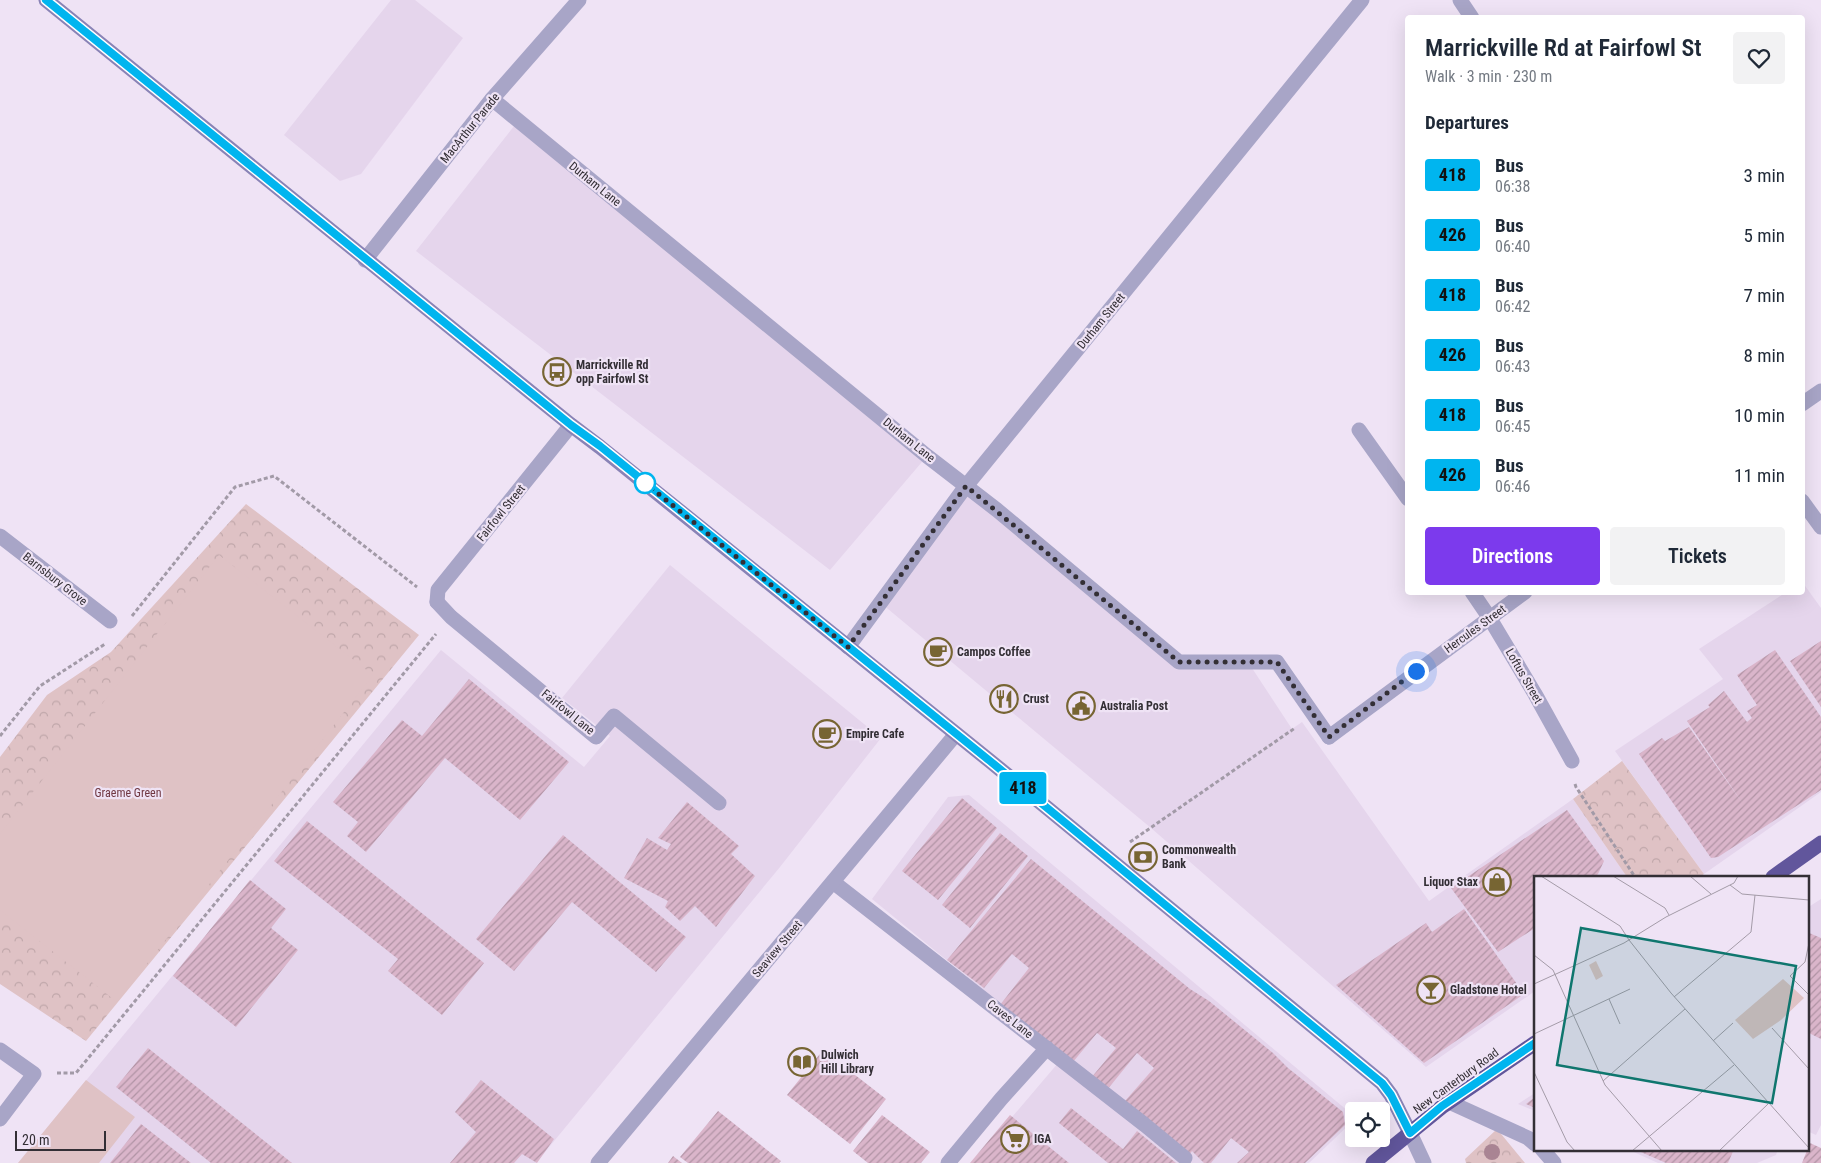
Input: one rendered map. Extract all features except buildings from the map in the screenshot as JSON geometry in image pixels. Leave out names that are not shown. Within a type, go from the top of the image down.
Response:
[{"type":"highway","points":[[1775,876],[1821,843]]},
{"type":"highway","name":"New Canterbury Road","points":[[1373,1163],[1450,1102],[1534,1044]]},
{"type":"main road","points":[[46,0],[365,260],[571,425],[600,446],[956,734],[1382,1083],[1391,1095],[1410,1133]]},
{"type":"street","name":"MacArthur Parade","points":[[365,260],[492,99],[579,0]]},
{"type":"street","name":"Durham Street","points":[[848,647],[966,486],[1362,0]]},
{"type":"street","points":[[1460,0],[1470,15]]},
{"type":"street","name":"Durham Lane","points":[[492,99],[1179,662],[1277,662],[1329,737]]},
{"type":"street","points":[[1805,402],[1821,391]]},
{"type":"street","name":"Fairfowl Street","points":[[437,602],[438,590],[571,425]]},
{"type":"street","points":[[1360,430],[1405,495]]},
{"type":"street","points":[[1805,505],[1821,527]]},
{"type":"street","name":"Barnsbury Grove","points":[[0,536],[110,621]]},
{"type":"street","name":"Loftus Street","points":[[1474,595],[1535,694],[1572,761]]},
{"type":"street","name":"Hercules Street","points":[[1329,737],[1521,595]]},
{"type":"street","name":"Fairfowl Lane","points":[[437,602],[451,616],[596,737],[614,716],[719,803]]},
{"type":"street","name":"Seaview Street","points":[[598,1163],[956,734]]},
{"type":"street","name":"Caves Lane","points":[[833,882],[1048,1048],[1185,1158]]},
{"type":"street","points":[[948,1163],[1001,1099],[1048,1048]]},
{"type":"street","points":[[0,1050],[34,1074],[0,1119]]},
{"type":"street","points":[[1450,1102],[1528,1138],[1534,1143]]},
{"type":"street","points":[[1410,1133],[1424,1163]]},
{"type":"street","points":[[1543,1150],[1554,1163]]},
{"type":"path","points":[[127,622],[235,487],[274,476],[437,602]]},
{"type":"path","points":[[34,1074],[76,1073],[451,616]]},
{"type":"path","points":[[0,736],[40,686],[105,644]]},
{"type":"path","points":[[1130,842],[1314,714]]},
{"type":"path","points":[[1572,761],[1576,787],[1634,876]]},
{"type":"shaded area","points":[[391,0],[415,0],[463,38],[361,174],[340,181],[284,135]]},
{"type":"shaded area","points":[[518,121],[927,456],[830,570],[416,251]]},
{"type":"shaded area","points":[[966,486],[1179,662],[1248,662],[1292,729],[1302,722],[1429,901],[1573,799],[1626,876],[1534,876],[1534,992],[1426,1067],[1151,828],[882,604]]},
{"type":"shaded area","points":[[670,565],[881,738],[780,867],[536,1163],[18,1163],[441,650],[584,767],[610,736],[562,698]]},
{"type":"shaded area","points":[[1805,586],[1821,608],[1821,792],[1704,874],[1615,751],[1723,679],[1699,649],[1782,595],[1805,595]]},
{"type":"shaded area","points":[[969,795],[1345,1108],[1345,1129],[1309,1163],[973,1163],[1064,1056],[872,899],[948,797]]},
{"type":"shaded area","points":[[1821,899],[1821,1125],[1816,1135],[1808,1131],[1808,907]]},
{"type":"shaded area","points":[[1534,1094],[1534,1111],[1518,1104]]},
{"type":"shaded area","points":[[1629,1150],[1778,1150],[1776,1155],[1757,1163],[1658,1163]]},
{"type":"green space","name":"Graeme Green","points":[[246,504],[419,635],[86,1041],[0,984],[0,757],[47,695],[111,652]]},
{"type":"green space","name":"Graeme Green","points":[[219,555],[373,675],[117,1002],[0,910],[0,834]]},
{"type":"green space","points":[[1622,761],[1704,874],[1701,876],[1626,876],[1573,799]]},
{"type":"green space","points":[[86,1080],[135,1117],[99,1163],[18,1163]]},
{"type":"green space","points":[[1497,1129],[1525,1163],[1466,1163],[1465,1159]]},
{"type":"bus line","name":"418","points":[[46,0],[365,260],[571,425],[600,446],[990,761],[1382,1083],[1391,1095],[1410,1133],[1442,1106],[1534,1044]]},
{"type":"place","name":"Marrickville Rd opp Fairfowl St","points":[[557,372]]},
{"type":"place","name":"Campos Coffee","points":[[938,652]]},
{"type":"place","name":"Crust","points":[[1004,699]]},
{"type":"place","name":"Australia Post","points":[[1081,706]]},
{"type":"place","name":"Empire Cafe","points":[[827,734]]},
{"type":"place","name":"Commonwealth Bank","points":[[1143,857]]},
{"type":"place","name":"Liquor Stax","points":[[1497,882]]},
{"type":"place","name":"Gladstone Hotel","points":[[1431,990]]},
{"type":"place","name":"Dulwich Hill Library","points":[[802,1062]]},
{"type":"place","name":"IGA","points":[[1015,1139]]},
{"type":"route","points":[[645,483],[848,647],[966,486],[1179,662],[1277,662],[1329,737],[1416,671]]}]
